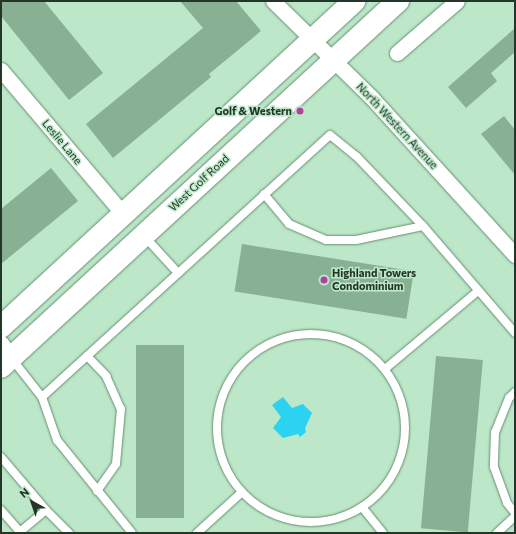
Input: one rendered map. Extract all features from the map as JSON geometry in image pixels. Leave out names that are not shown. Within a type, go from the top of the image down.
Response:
[{"type":"main road","points":[[1,327],[354,1]]},
{"type":"main road","name":"West Golf Road","points":[[4,356],[143,235],[333,59],[398,1]]},
{"type":"street","name":"North Western Avenue","points":[[273,1],[371,97],[515,255]]},
{"type":"street","points":[[397,53],[457,1]]},
{"type":"street","name":"Leslie Lane","points":[[1,70],[123,214]]},
{"type":"lane","points":[[42,398],[330,135],[357,157],[423,226],[515,333]]},
{"type":"lane","points":[[264,194],[289,224],[326,240],[356,240],[423,226]]},
{"type":"lane","points":[[143,235],[178,273]]},
{"type":"lane","points":[[385,369],[478,290]]},
{"type":"lane","points":[[305,333],[335,336],[363,348],[385,369],[401,396],[406,427],[401,458],[386,486],[362,507],[344,516],[319,522],[280,519],[255,504],[242,492],[225,467],[217,438],[218,415],[230,379],[250,356],[276,340],[305,333]]},
{"type":"lane","points":[[4,356],[42,398],[57,440],[132,533]]},
{"type":"lane","points":[[87,356],[106,376],[121,409],[116,464],[97,491]]},
{"type":"lane","points":[[515,392],[510,398],[495,432],[494,466],[507,503],[515,513]]},
{"type":"lane","points":[[1,457],[46,510],[69,533]]},
{"type":"lane","points":[[197,533],[242,492]]},
{"type":"lane","points":[[362,507],[383,533]]},
{"type":"lane","points":[[1,510],[19,533],[46,510]]},
{"type":"lane","points":[[497,533],[515,516]]},
{"type":"water","points":[[283,397],[292,408],[303,404],[312,413],[305,428],[306,432],[300,437],[298,434],[283,438],[273,428],[281,417],[272,405]]},
{"type":"building","points":[[1,1],[44,1],[103,73],[69,100],[1,16]]},
{"type":"building","points":[[180,1],[236,1],[261,31],[209,74],[211,77],[113,158],[86,124],[203,28]]},
{"type":"building","points":[[515,28],[515,52],[491,73],[497,81],[466,108],[448,87]]},
{"type":"building","points":[[504,116],[515,130],[515,175],[481,134]]},
{"type":"building","points":[[51,168],[78,201],[1,264],[1,209]]},
{"type":"building","name":"Highland Towers Condominium","points":[[242,244],[414,271],[406,319],[234,291]]},
{"type":"building","points":[[136,345],[184,345],[184,518],[136,518]]},
{"type":"building","points":[[436,356],[483,360],[468,532],[421,528]]},
{"type":"place","name":"Golf & Western","points":[[300,111]]},
{"type":"place","name":"Highland Towers Condominium","points":[[324,280]]}]
